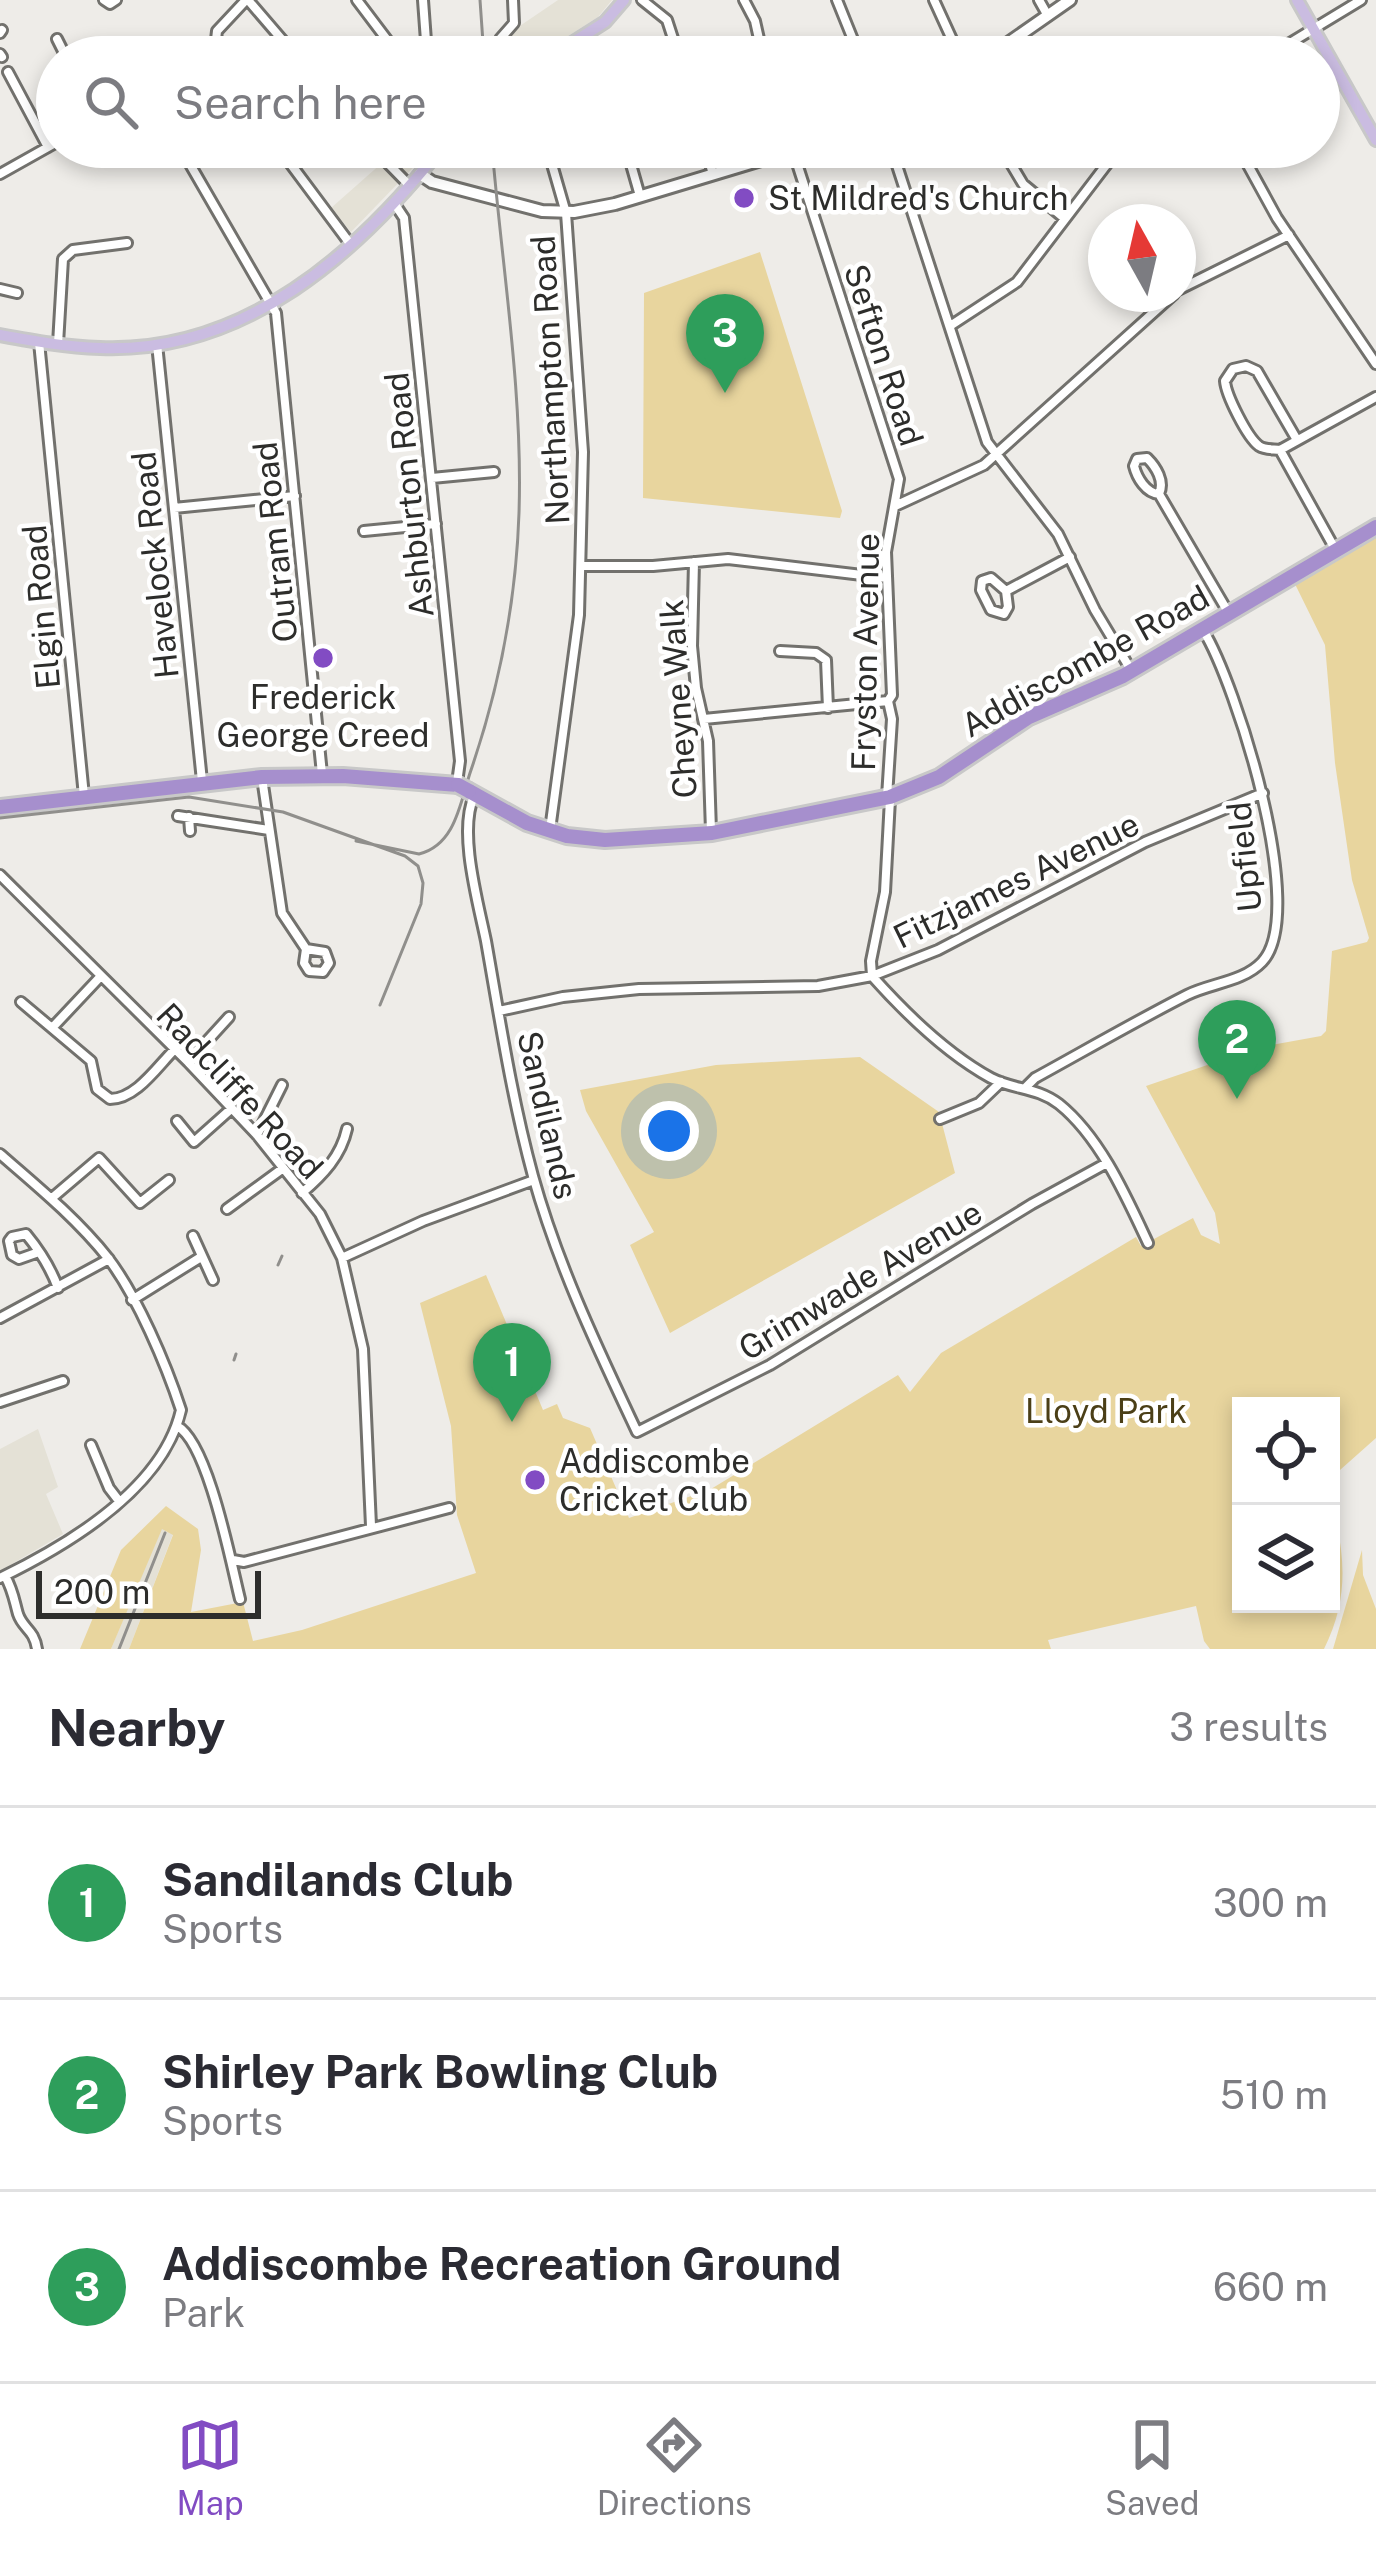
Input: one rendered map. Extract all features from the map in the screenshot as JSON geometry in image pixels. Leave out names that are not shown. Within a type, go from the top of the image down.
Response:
[{"type":"highway","name":"Addiscombe Road","points":[[0,811],[202,782],[322,776],[465,789],[518,820],[605,840],[712,833],[888,798],[939,777],[1029,716],[1131,671],[1376,527]]},
{"type":"main road","points":[[583,36],[625,0]]},
{"type":"main road","points":[[1297,0],[1314,36]]},
{"type":"main road","points":[[1340,79],[1376,140]]},
{"type":"main road","points":[[0,335],[103,349],[158,344],[214,329],[272,305],[320,274],[425,168]]},
{"type":"street","points":[[104,0],[110,4],[116,0]]},
{"type":"street","points":[[215,36],[247,0],[279,36]]},
{"type":"street","points":[[357,0],[386,36]]},
{"type":"street","points":[[423,0],[427,36]]},
{"type":"street","points":[[503,36],[512,28],[512,0]]},
{"type":"street","points":[[642,0],[667,20],[672,36]]},
{"type":"street","points":[[744,0],[758,36]]},
{"type":"street","points":[[837,0],[852,36]]},
{"type":"street","points":[[934,0],[950,36]]},
{"type":"street","points":[[1039,0],[1048,16]]},
{"type":"street","points":[[1019,36],[1070,0]]},
{"type":"street","points":[[1305,36],[1361,0]]},
{"type":"street","points":[[8,72],[36,118]]},
{"type":"street","points":[[0,174],[36,154]]},
{"type":"street","points":[[192,168],[272,305]]},
{"type":"street","points":[[294,168],[351,245]]},
{"type":"street","points":[[392,168],[410,186]]},
{"type":"street","name":"Northampton Road","points":[[550,831],[577,631],[583,426],[566,212],[553,168]]},
{"type":"street","points":[[632,168],[640,196]]},
{"type":"street","points":[[711,168],[713,174]]},
{"type":"street","points":[[420,174],[433,182],[532,208],[566,212],[732,168]]},
{"type":"street","name":"Sefton Road","points":[[802,168],[895,464],[899,488],[895,506]]},
{"type":"street","points":[[898,168],[984,435],[995,456],[1046,517],[1131,671]]},
{"type":"street","points":[[1013,168],[1023,184],[1064,218]]},
{"type":"street","points":[[950,326],[1016,284],[1103,168]]},
{"type":"street","points":[[1250,168],[1288,236],[1376,364]]},
{"type":"street","name":"Ashburton Road","points":[[394,203],[404,218],[465,789]]},
{"type":"street","points":[[1196,282],[1288,236]]},
{"type":"street","points":[[58,344],[63,259],[73,250],[127,243]]},
{"type":"street","points":[[0,289],[17,292]]},
{"type":"street","name":"Outram Road","points":[[272,305],[322,776]]},
{"type":"street","points":[[895,506],[995,456],[1154,312]]},
{"type":"street","name":"Elgin Road","points":[[39,342],[84,796]]},
{"type":"street","name":"Havelock Road","points":[[158,344],[202,782]]},
{"type":"street","points":[[1297,440],[1257,371],[1246,366],[1233,369],[1224,385],[1234,407],[1256,442],[1280,450],[1336,550]]},
{"type":"street","points":[[1280,450],[1376,397]]},
{"type":"street","points":[[1159,494],[1150,492],[1138,476],[1134,468],[1138,459],[1147,458],[1154,466],[1161,481],[1159,494],[1229,613]]},
{"type":"street","points":[[432,478],[494,472]]},
{"type":"street","points":[[899,488],[923,495]]},
{"type":"street","points":[[174,508],[295,496]]},
{"type":"street","name":"Fryston Avenue","points":[[872,976],[885,892],[892,724],[886,544],[895,506]]},
{"type":"street","points":[[364,531],[436,524]]},
{"type":"street","points":[[1006,591],[1070,557]]},
{"type":"street","points":[[580,566],[736,559],[887,578]]},
{"type":"street","name":"Cheyne Walk","points":[[694,562],[692,646],[704,719],[712,833]]},
{"type":"street","points":[[991,578],[1006,591],[1008,610],[999,614],[989,607],[981,586],[991,578]]},
{"type":"street","name":"Upfield","points":[[1026,1088],[1035,1078],[1192,992],[1250,972],[1266,958],[1275,932],[1277,892],[1263,794],[1215,649],[1203,629]]},
{"type":"street","points":[[781,651],[816,653],[826,660],[828,707]]},
{"type":"street","points":[[704,719],[888,701]]},
{"type":"street","points":[[262,777],[282,913],[306,949]]},
{"type":"street","name":"Sandilands","points":[[465,789],[474,878],[534,1180],[578,1307],[637,1432]]},
{"type":"street","name":"Fitzjames Avenue","points":[[499,1011],[563,997],[639,989],[818,986],[872,976],[938,950],[1145,842],[1263,794]]},
{"type":"street","points":[[190,831],[183,816],[269,830]]},
{"type":"street","name":"Radcliffe Road","points":[[0,875],[188,1062],[320,1214],[342,1258],[363,1349],[370,1526]]},
{"type":"street","points":[[872,976],[972,1065],[1001,1082],[1046,1095],[1070,1114],[1106,1164],[1148,1243]]},
{"type":"street","points":[[52,1028],[100,977]]},
{"type":"street","points":[[21,1002],[91,1061],[98,1089],[110,1099],[132,1092],[174,1050]]},
{"type":"street","points":[[188,1062],[229,1017]]},
{"type":"street","points":[[940,1119],[979,1103],[1001,1082]]},
{"type":"street","points":[[257,1136],[282,1085]]},
{"type":"street","points":[[176,1121],[194,1142],[232,1109]]},
{"type":"street","points":[[302,1193],[324,1173],[344,1144],[347,1129]]},
{"type":"street","points":[[0,1154],[52,1198],[109,1259],[179,1403],[177,1426],[156,1462],[119,1501],[62,1543],[3,1577],[18,1600],[20,1618],[34,1634],[37,1649]]},
{"type":"street","points":[[52,1198],[99,1158],[140,1203],[169,1180]]},
{"type":"street","name":"Grimwade Avenue","points":[[637,1432],[770,1365],[1031,1204],[1106,1164]]},
{"type":"street","points":[[227,1209],[282,1169]]},
{"type":"street","points":[[342,1258],[488,1194],[534,1180]]},
{"type":"street","points":[[193,1236],[213,1280]]},
{"type":"street","points":[[36,1253],[47,1258],[58,1288]]},
{"type":"street","points":[[132,1300],[201,1257]]},
{"type":"street","points":[[0,1318],[109,1259]]},
{"type":"street","points":[[0,1402],[63,1381]]},
{"type":"street","points":[[177,1426],[190,1432],[196,1444],[233,1560],[240,1599]]},
{"type":"street","points":[[91,1445],[119,1501]]},
{"type":"street","points":[[233,1560],[244,1562],[449,1508]]},
{"type":"shaded area","points":[[558,0],[612,0],[598,17],[568,36],[505,36]]},
{"type":"shaded area","points":[[376,168],[413,168],[351,232],[331,208]]},
{"type":"shaded area","points":[[38,1429],[58,1487],[46,1494],[63,1534],[0,1571],[0,1449]]},
{"type":"shaded area","points":[[161,1528],[173,1534],[129,1649],[111,1649]]},
{"type":"green space","points":[[760,252],[842,511],[840,518],[643,498],[644,293]]},
{"type":"green space","name":"Lloyd Park","points":[[1376,535],[1376,1438],[1340,1470],[1340,1397],[1232,1397],[1232,1613],[1337,1613],[1324,1649],[1210,1649],[1196,1606],[1048,1640],[1051,1649],[129,1649],[173,1535],[162,1529],[111,1649],[80,1649],[121,1550],[166,1506],[198,1529],[201,1550],[191,1612],[243,1602],[253,1641],[302,1630],[476,1573],[457,1515],[451,1426],[420,1303],[486,1275],[543,1410],[557,1404],[563,1418],[590,1428],[629,1518],[711,1489],[898,1375],[910,1392],[941,1353],[1136,1237],[1141,1246],[1193,1218],[1201,1235],[1220,1244],[1215,1213],[1146,1086],[1260,1047],[1321,1036],[1326,1031],[1332,951],[1369,938],[1352,880],[1325,645],[1294,582]]},
{"type":"green space","points":[[860,1057],[939,1112],[955,1173],[670,1333],[630,1245],[654,1232],[586,1111],[580,1090],[716,1065]]},
{"type":"green space","points":[[1362,1550],[1363,1575],[1376,1609],[1376,1649],[1333,1649]]},
{"type":"tram line","points":[[480,0],[483,36]]},
{"type":"tram line","points":[[356,841],[419,854],[448,833],[480,741],[504,645],[517,547],[519,467],[515,375],[494,168]]},
{"type":"tram line","points":[[0,818],[189,797],[283,812],[405,856],[418,866],[423,883],[421,904],[380,1005]]},
{"type":"tram line","points":[[278,1265],[282,1256]]},
{"type":"tram line","points":[[234,1360],[236,1354]]},
{"type":"tram line","points":[[119,1649],[165,1533]]},
{"type":"place","name":"St Mildred's Church","points":[[744,198]]},
{"type":"place","name":"Addiscombe Recreation Ground","points":[[725,393]]},
{"type":"place","name":"Frederick George Creed","points":[[323,658]]},
{"type":"place","name":"Shirley Park Bowling Club","points":[[1237,1099]]},
{"type":"place","name":"Sandilands Club","points":[[512,1422]]},
{"type":"place","name":"Addiscombe Cricket Club","points":[[535,1480]]}]
